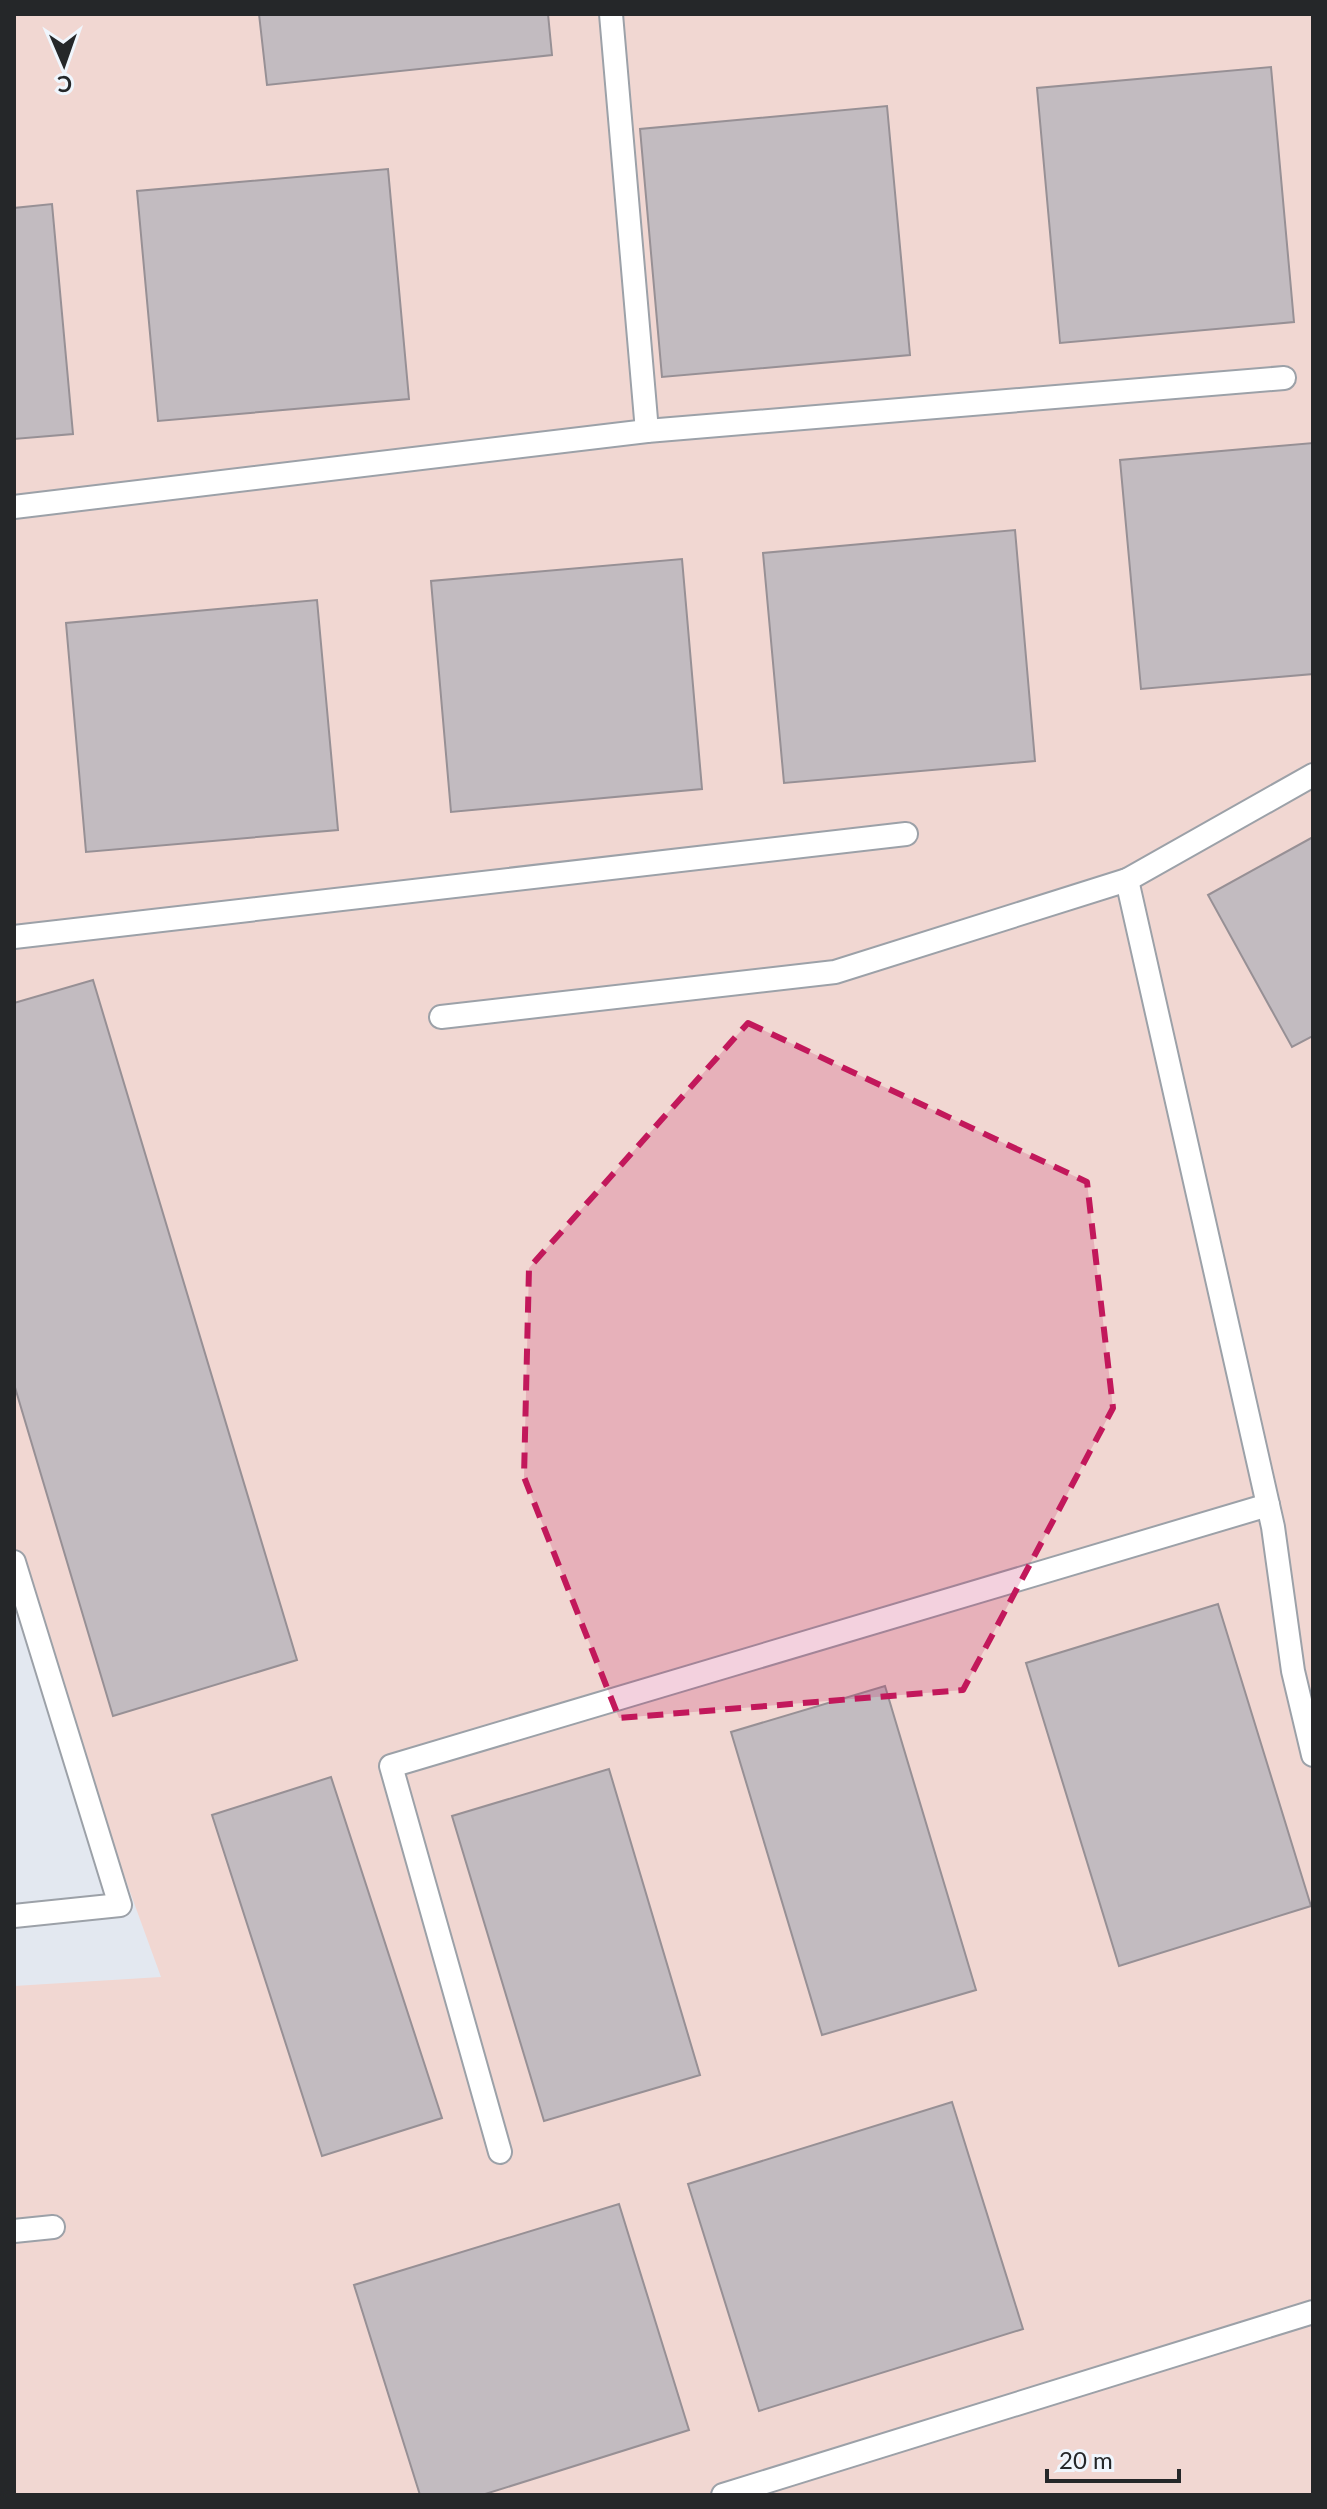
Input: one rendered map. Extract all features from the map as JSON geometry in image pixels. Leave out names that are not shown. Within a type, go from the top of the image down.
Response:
[{"type":"lane","points":[[611,14],[647,431]]},
{"type":"lane","points":[[14,507],[647,431],[1284,378]]},
{"type":"lane","points":[[441,1017],[835,972],[1127,880],[1313,775]]},
{"type":"lane","points":[[14,937],[906,834]]},
{"type":"lane","points":[[1127,880],[1268,1505],[1293,1671],[1313,1755]]},
{"type":"lane","points":[[500,2152],[391,1766],[1268,1505]]},
{"type":"lane","points":[[14,1562],[120,1905],[14,1916]]},
{"type":"lane","points":[[14,2231],[53,2227]]},
{"type":"lane","points":[[723,2495],[1313,2312]]},
{"type":"highlighted area","points":[[748,1023],[1087,1182],[1113,1408],[963,1690],[619,1718],[524,1477],[529,1268]]},
{"type":"shaded area","points":[[14,14],[1313,14],[1313,2495],[14,2495],[14,1986],[161,1977],[14,1573]]},
{"type":"building","points":[[259,14],[548,14],[552,55],[267,85]]},
{"type":"building","points":[[1271,67],[1294,322],[1060,343],[1037,88]]},
{"type":"building","points":[[887,106],[910,355],[662,377],[640,129]]},
{"type":"building","points":[[388,169],[409,399],[158,421],[137,191]]},
{"type":"building","points":[[52,204],[73,434],[14,439],[14,208]]},
{"type":"building","points":[[1313,443],[1313,674],[1141,689],[1120,460]]},
{"type":"building","points":[[1015,530],[1035,761],[784,783],[763,553]]},
{"type":"building","points":[[682,559],[702,789],[451,812],[431,581]]},
{"type":"building","points":[[317,600],[338,830],[86,852],[66,623]]},
{"type":"building","points":[[1313,837],[1313,1036],[1292,1047],[1208,895]]},
{"type":"building","points":[[93,980],[297,1660],[113,1716],[14,1384],[14,1003]]},
{"type":"building","points":[[1218,1604],[1311,1906],[1119,1966],[1026,1663]]},
{"type":"building","points":[[885,1686],[976,1990],[822,2035],[731,1732]]},
{"type":"building","points":[[609,1769],[700,2075],[544,2121],[452,1816]]},
{"type":"building","points":[[331,1777],[442,2118],[322,2156],[212,1815]]},
{"type":"building","points":[[952,2102],[1023,2329],[759,2411],[688,2184]]},
{"type":"building","points":[[619,2204],[689,2430],[482,2495],[420,2495],[354,2285]]}]
